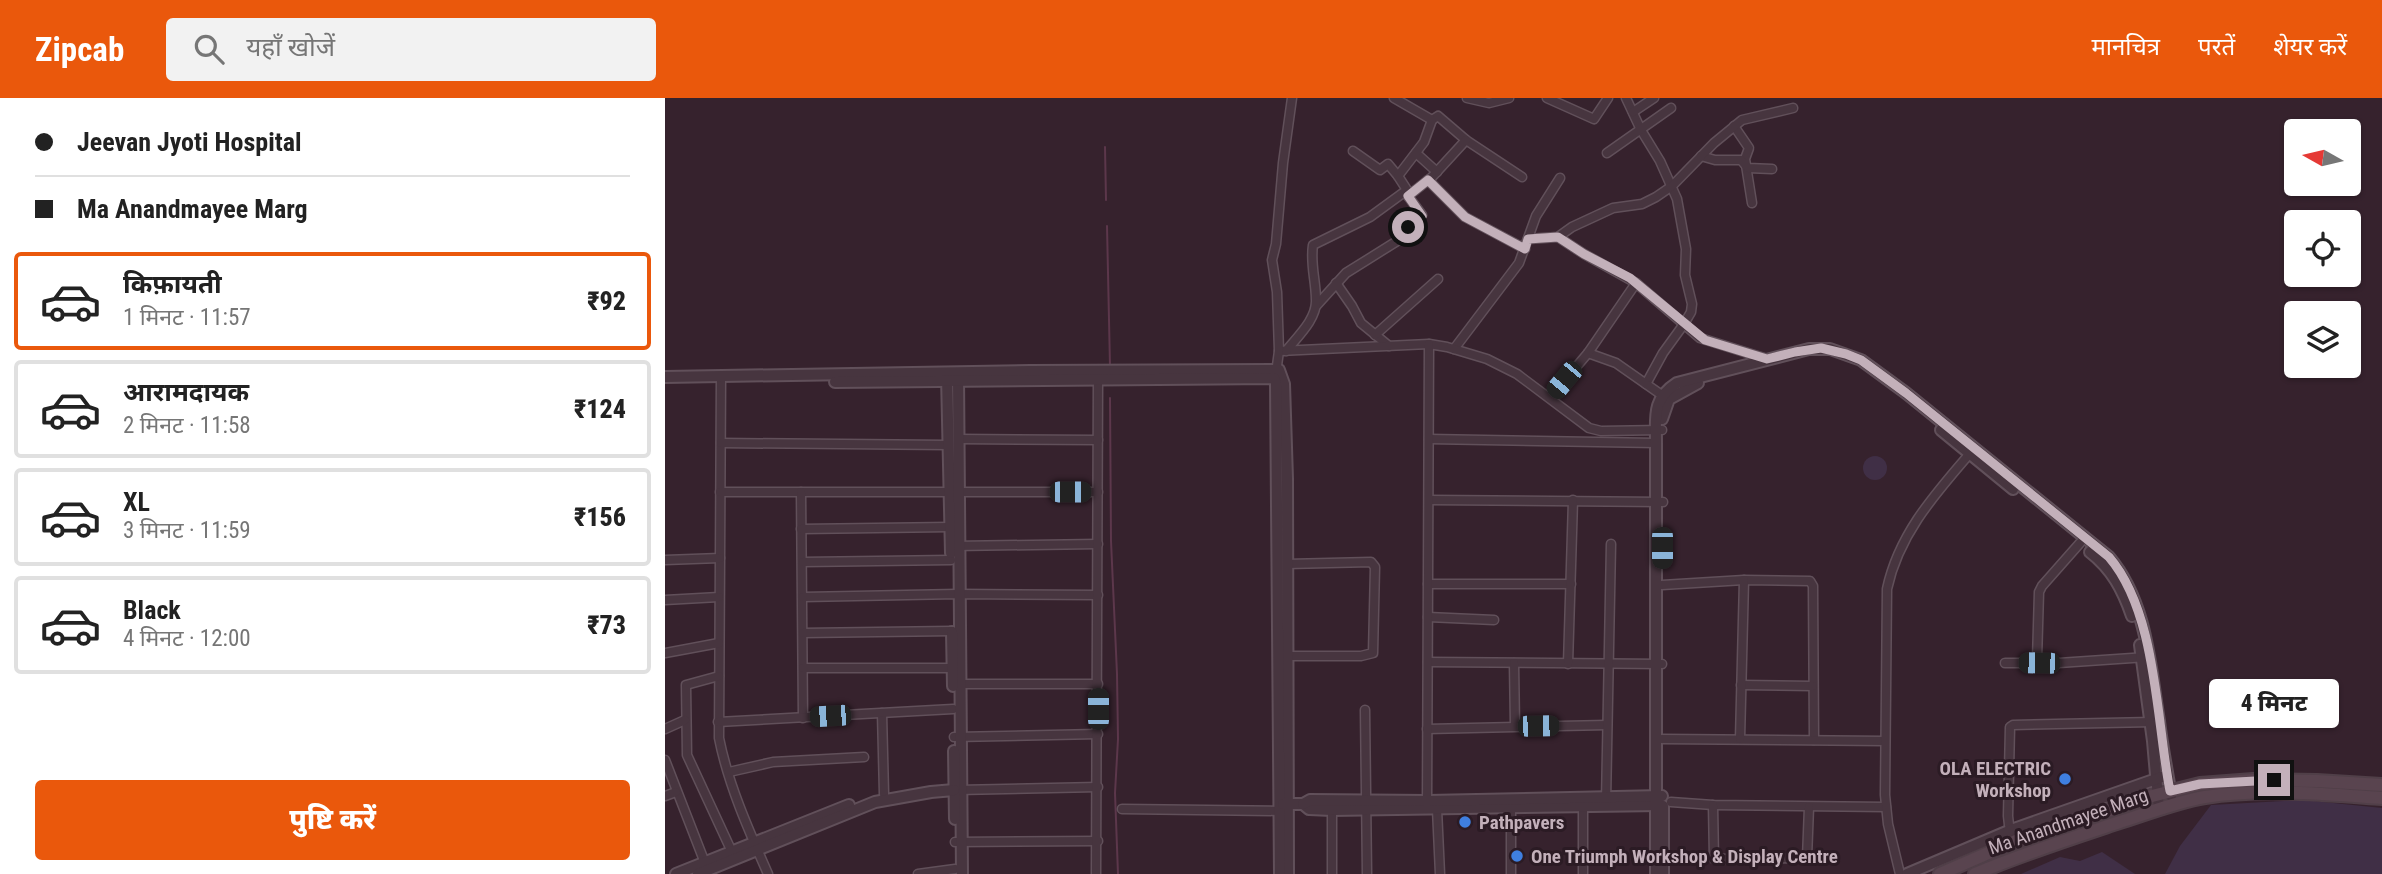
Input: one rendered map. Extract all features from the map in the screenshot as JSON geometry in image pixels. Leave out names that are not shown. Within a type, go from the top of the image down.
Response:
[{"type":"main road","name":"Ma Anandmayee Marg","points":[[1940,874],[2013,835],[2200,784],[2250,780],[2382,785]]},
{"type":"main road","name":"Ma Anandmayee Marg","points":[[1975,874],[2022,854],[2159,809],[2205,797],[2323,794],[2382,798]]},
{"type":"street","points":[[1288,874],[1284,807],[1276,375],[1282,351],[1272,260],[1292,98]]},
{"type":"street","points":[[1394,98],[1432,120]]},
{"type":"street","points":[[1467,98],[1489,103],[1509,98]]},
{"type":"street","points":[[1552,99],[1594,119],[1608,98]]},
{"type":"street","points":[[1626,98],[1672,186],[1680,213],[1686,249],[1685,275],[1692,304],[1691,312],[1646,384]]},
{"type":"street","points":[[1633,112],[1654,98]]},
{"type":"street","points":[[1607,153],[1671,108]]},
{"type":"street","points":[[1528,239],[1558,237],[1572,227],[1613,208],[1646,202],[1672,186],[1734,126],[1748,118],[1793,108]]},
{"type":"street","points":[[1398,176],[1425,141],[1432,120],[1438,116],[1466,140],[1522,177]]},
{"type":"street","points":[[1734,126],[1749,148],[1746,166],[1752,203]]},
{"type":"street","points":[[1316,306],[1312,272],[1313,245],[1370,217],[1428,180],[1466,140]]},
{"type":"street","points":[[1282,351],[1304,330],[1316,306],[1346,273],[1410,233],[1408,227],[1422,216],[1406,194],[1407,189],[1387,163],[1380,170],[1353,151]]},
{"type":"street","points":[[1416,153],[1437,172]]},
{"type":"street","points":[[1701,156],[1711,160],[1741,160],[1746,166],[1772,169]]},
{"type":"street","points":[[1454,349],[1518,263],[1536,216],[1560,178]]},
{"type":"street","points":[[1428,180],[1465,217],[1525,249]]},
{"type":"street","points":[[1558,237],[1636,283],[1705,340],[1767,359]]},
{"type":"street","points":[[1375,335],[1438,279]]},
{"type":"street","points":[[1336,283],[1360,323],[1389,346]]},
{"type":"street","points":[[1549,398],[1588,353],[1636,283]]},
{"type":"street","points":[[1282,351],[1429,344],[1454,349],[1487,359],[1517,374],[1594,430],[1659,430]]},
{"type":"street","points":[[1429,344],[1427,729],[1431,807],[1440,874]]},
{"type":"street","points":[[1665,397],[1703,381],[1831,349],[1861,360],[1906,393],[2103,563],[2118,583],[2146,657]]},
{"type":"street","points":[[1656,873],[1662,801],[1663,739],[1659,664],[1662,584],[1657,414],[1665,397],[1677,383],[1767,359],[1818,352]]},
{"type":"street","points":[[1588,353],[1616,363],[1665,397]]},
{"type":"street","points":[[952,377],[1272,377],[1281,373],[1284,384],[1288,656],[1280,874]]},
{"type":"street","points":[[665,384],[721,380],[1276,375]]},
{"type":"street","points":[[665,377],[721,380]]},
{"type":"street","points":[[918,874],[957,872],[952,377]]},
{"type":"street","points":[[1096,874],[1098,379]]},
{"type":"street","points":[[721,380],[718,722],[722,753],[768,874]]},
{"type":"street","points":[[1659,430],[1655,443],[1660,502],[1662,801]]},
{"type":"street","points":[[1429,439],[1655,443]]},
{"type":"street","points":[[721,443],[1098,440]]},
{"type":"street","points":[[1972,451],[2109,557],[2133,594],[2146,657],[2164,793],[2159,809]]},
{"type":"street","points":[[1900,874],[1886,807],[1887,589],[1895,559],[1920,514],[1972,451]]},
{"type":"street","points":[[720,492],[1098,492]]},
{"type":"street","points":[[801,492],[803,718]]},
{"type":"street","points":[[954,492],[950,527],[954,546],[951,560],[955,594],[952,668],[956,684],[953,709],[957,737]]},
{"type":"street","points":[[1429,500],[1660,502]]},
{"type":"street","points":[[1568,664],[1573,500]]},
{"type":"street","points":[[801,529],[950,527]]},
{"type":"street","points":[[2039,663],[2039,592],[2080,543]]},
{"type":"street","points":[[954,546],[1098,544]]},
{"type":"street","points":[[1606,801],[1611,544]]},
{"type":"street","points":[[665,560],[720,558]]},
{"type":"street","points":[[803,562],[951,560]]},
{"type":"street","points":[[1287,564],[1371,562],[1375,567],[1373,653],[1361,656],[1288,656]]},
{"type":"street","points":[[1662,584],[1744,580],[1807,580],[1812,583],[1814,740]]},
{"type":"street","points":[[1740,739],[1744,580]]},
{"type":"street","points":[[1428,584],[1571,584]]},
{"type":"street","points":[[803,597],[1098,595]]},
{"type":"street","points":[[665,600],[719,597]]},
{"type":"street","points":[[1428,617],[1494,620]]},
{"type":"street","points":[[803,634],[952,631]]},
{"type":"street","points":[[665,653],[719,643]]},
{"type":"street","points":[[2005,663],[2146,657]]},
{"type":"street","points":[[1428,662],[1659,664]]},
{"type":"street","points":[[1514,663],[1515,726]]},
{"type":"street","points":[[803,668],[952,668]]},
{"type":"street","points":[[719,676],[686,685],[687,755],[732,852]]},
{"type":"street","points":[[956,684],[1098,684]]},
{"type":"street","points":[[1741,685],[1813,686]]},
{"type":"street","points":[[718,722],[953,709]]},
{"type":"street","points":[[1365,710],[1367,874]]},
{"type":"street","points":[[883,713],[884,794]]},
{"type":"street","points":[[665,729],[685,720]]},
{"type":"street","points":[[2013,835],[2008,816],[2010,727],[2013,724],[2155,722]]},
{"type":"street","points":[[1427,729],[1607,725]]},
{"type":"street","points":[[957,737],[1098,734]]},
{"type":"street","points":[[1663,739],[1885,741]]},
{"type":"street","points":[[729,772],[780,761],[864,757]]},
{"type":"street","points":[[665,760],[705,863]]},
{"type":"street","points":[[1907,874],[2162,777]]},
{"type":"street","points":[[676,874],[875,802],[958,790],[1098,787]]},
{"type":"street","points":[[698,874],[861,800],[884,794],[923,790],[931,792]]},
{"type":"street","points":[[665,796],[676,792]]},
{"type":"street","points":[[2164,793],[2173,805]]},
{"type":"street","points":[[1122,809],[1284,807],[1304,804],[1310,800],[1431,807],[1583,806],[1606,801]]},
{"type":"street","points":[[1431,807],[1662,801],[1713,805],[1886,807]]},
{"type":"street","points":[[1304,804],[1308,809],[1332,810],[1367,805]]},
{"type":"street","points":[[1713,805],[1714,859],[1807,858],[1809,807]]},
{"type":"street","points":[[1583,806],[1583,874]]},
{"type":"street","points":[[1511,807],[1511,874]]},
{"type":"street","points":[[1332,810],[1332,874]]},
{"type":"street","points":[[958,841],[1098,841]]},
{"type":"shaded area","points":[[1875,456],[1883,460],[1887,468],[1883,476],[1875,480],[1867,476],[1863,468],[1867,460]]},
{"type":"shaded area","points":[[2304,800],[2382,808],[2382,874],[2165,874],[2180,846],[2211,805]]},
{"type":"shaded area","points":[[2102,852],[2135,874],[2021,874],[2060,857],[2080,861]]},
{"type":"waterway","points":[[1105,147],[1106,200]]},
{"type":"waterway","points":[[1107,226],[1110,366]]},
{"type":"waterway","points":[[1110,398],[1111,541],[1117,674],[1115,793],[1118,874]]},
{"type":"place","name":"OLA ELECTRIC Workshop","points":[[2065,779]]},
{"type":"place","name":"Pathpavers","points":[[1465,822]]},
{"type":"place","name":"One Triumph Workshop & Display Centre","points":[[1517,856]]},
{"type":"route","points":[[1408,227],[1422,216],[1408,196],[1428,180],[1472,222],[1525,249],[1528,239],[1558,237],[1630,278],[1700,338],[1767,359],[1821,348],[1861,360],[1906,393],[2109,557],[2119,569],[2133,594],[2150,657],[2170,791],[2200,784],[2274,780]]}]
